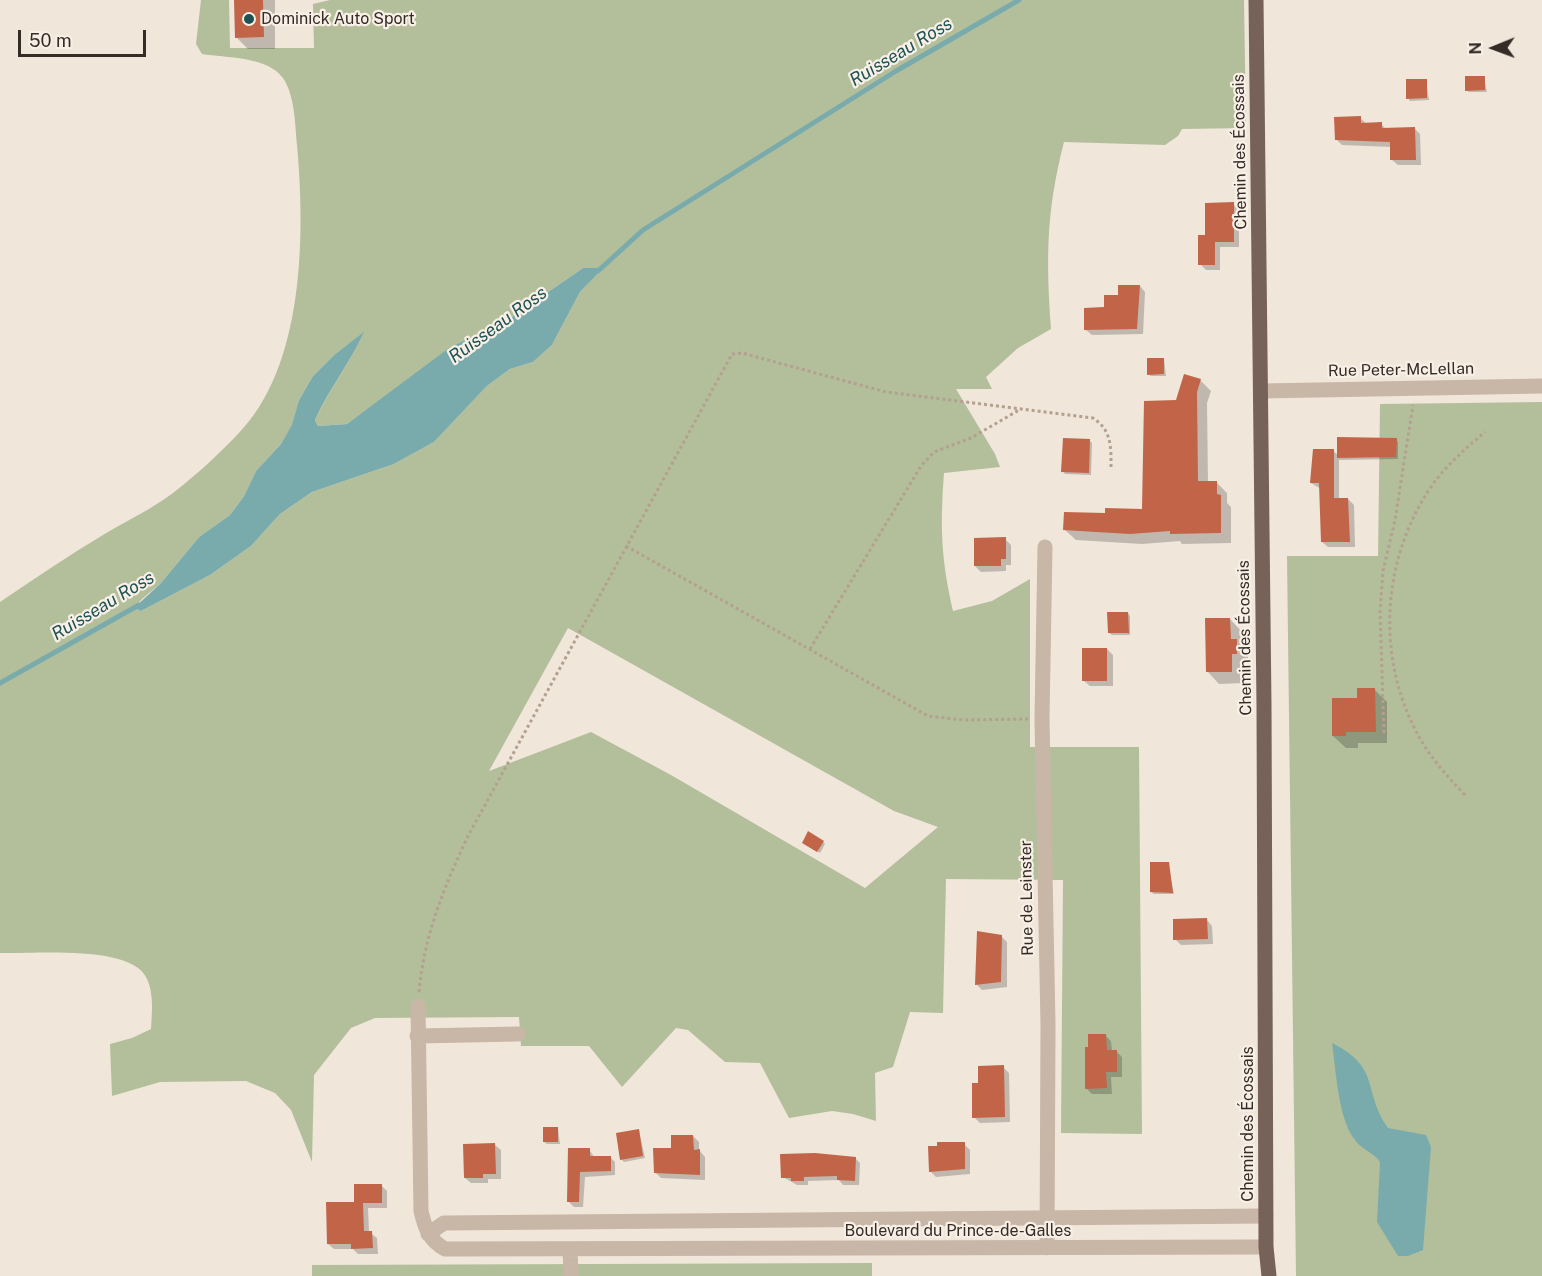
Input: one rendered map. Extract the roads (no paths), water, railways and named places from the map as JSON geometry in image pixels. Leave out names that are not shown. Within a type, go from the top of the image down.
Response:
[{"type":"main road","name":"Chemin des Écossais","points":[[1256,0],[1261,391],[1266,1247],[1269,1276]]},
{"type":"street","name":"Rue Peter-McLellan","points":[[1261,391],[1542,386]]},
{"type":"street","name":"Rue de Leinster","points":[[1045,547],[1042,719],[1048,1037],[1047,1248]]},
{"type":"street","points":[[418,1006],[420,1192],[421,1211],[428,1234]]},
{"type":"street","points":[[417,1036],[518,1034]]},
{"type":"street","name":"Boulevard du Prince-de-Galles","points":[[1266,1216],[444,1223],[428,1234],[434,1243],[445,1249],[1266,1247]]},
{"type":"street","points":[[650,1221],[650,1249]]},
{"type":"street","points":[[570,1249],[571,1276]]},
{"type":"water","points":[[583,268],[603,268],[580,292],[552,345],[533,362],[510,369],[487,386],[434,442],[394,464],[312,492],[280,514],[251,546],[210,575],[141,611],[134,608],[161,583],[199,537],[230,515],[244,496],[256,471],[281,444],[292,425],[299,400],[313,376],[334,355],[364,332],[315,420],[318,426],[347,424],[449,348],[506,321]]},
{"type":"water","points":[[1332,1043],[1348,1052],[1365,1071],[1375,1103],[1388,1128],[1426,1135],[1431,1147],[1423,1250],[1408,1256],[1398,1256],[1377,1222],[1380,1162],[1358,1143],[1349,1131],[1341,1107]]},
{"type":"waterway","name":"Ruisseau Ross","points":[[598,271],[643,230],[896,71],[1019,0]]},
{"type":"waterway","name":"Ruisseau Ross","points":[[0,683],[139,605]]},
{"type":"place","name":"Dominick Auto Sport","points":[[249,19]]}]
